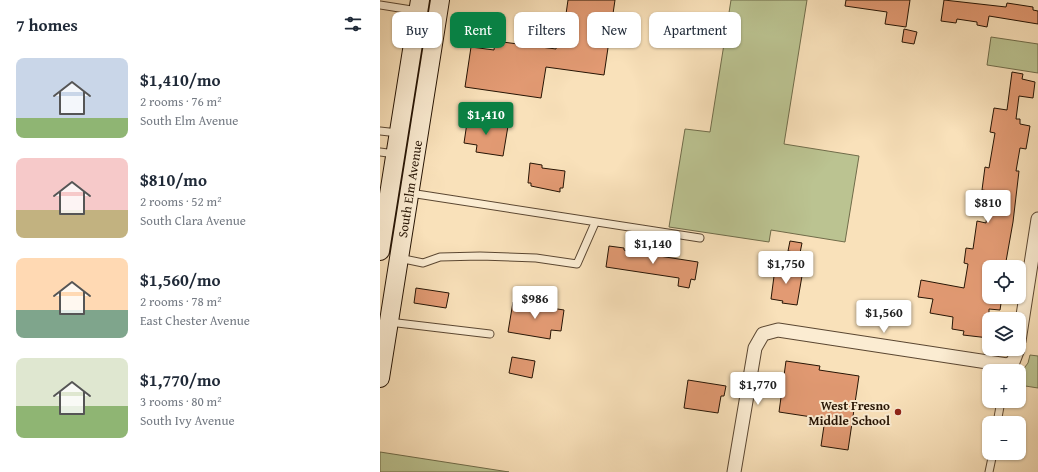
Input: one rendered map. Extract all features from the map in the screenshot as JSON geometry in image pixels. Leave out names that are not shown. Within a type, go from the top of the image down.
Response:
[{"type":"main road","name":"South Elm Avenue","points":[[380,378],[440,0]]},
{"type":"main road","name":"South Elm Avenue","points":[[380,246],[388,153],[399,134],[419,6]]},
{"type":"street","points":[[1025,312],[1034,266],[1038,219]]},
{"type":"street","points":[[734,472],[755,348],[763,334],[778,330],[996,364]]},
{"type":"lane","points":[[380,5],[419,6]]},
{"type":"lane","points":[[380,131],[399,134]]},
{"type":"lane","points":[[410,193],[595,223],[700,238]]},
{"type":"lane","points":[[399,258],[423,263],[440,257],[480,256],[536,258],[577,264],[595,223]]},
{"type":"lane","points":[[389,322],[490,334]]},
{"type":"lane","points":[[989,472],[991,460]]},
{"type":"green space","points":[[731,0],[807,0],[784,144],[859,156],[845,242],[771,230],[769,242],[669,227],[685,129],[710,132],[723,48],[741,48],[741,12],[729,12]]},
{"type":"green space","points":[[991,37],[1038,44],[1038,73],[987,65]]},
{"type":"green space","points":[[1030,355],[1038,356],[1038,388],[1026,386],[1026,366]]},
{"type":"green space","points":[[380,452],[509,472],[380,472]]},
{"type":"building","points":[[568,0],[615,0],[613,12],[587,12],[587,48],[608,48],[604,75],[546,67],[541,98],[465,87],[471,48],[494,50],[494,48],[506,48],[506,42],[514,43],[514,48],[579,48],[579,12],[566,12]]},
{"type":"building","points":[[846,0],[910,0],[906,27],[885,24],[887,12],[845,6]]},
{"type":"building","points":[[944,0],[1006,7],[1007,3],[1033,7],[1033,10],[1038,11],[1038,24],[989,16],[987,27],[977,25],[977,22],[957,19],[956,23],[941,21]]},
{"type":"building","points":[[904,29],[917,32],[914,44],[902,42]]},
{"type":"building","points":[[1012,72],[1023,74],[1022,79],[1035,82],[1033,98],[1019,96],[1016,119],[1020,119],[1020,124],[1030,126],[1026,149],[1020,148],[1016,171],[1019,171],[1013,222],[1006,260],[982,260],[982,304],[1001,304],[1000,310],[989,309],[989,312],[982,312],[982,337],[963,335],[964,331],[952,329],[953,317],[930,313],[933,299],[918,297],[921,280],[964,288],[968,264],[964,263],[966,248],[973,249],[977,221],[986,223],[989,191],[982,190],[985,167],[989,168],[995,133],[990,132],[994,108],[1007,110]]},
{"type":"building","points":[[468,116],[496,120],[495,124],[508,126],[503,156],[476,152],[477,145],[464,143]]},
{"type":"building","points":[[530,163],[542,165],[542,168],[565,171],[563,188],[560,188],[560,192],[531,186],[531,183],[528,183]]},
{"type":"building","points":[[790,241],[802,243],[800,253],[788,251]]},
{"type":"building","points":[[609,246],[624,248],[624,250],[629,252],[660,254],[659,256],[698,262],[695,280],[691,279],[689,288],[678,286],[679,278],[606,267]]},
{"type":"building","points":[[776,261],[790,263],[788,274],[802,276],[797,305],[782,303],[783,301],[771,299]]},
{"type":"building","points":[[416,288],[449,293],[446,308],[414,303]]},
{"type":"building","points":[[513,302],[564,310],[561,331],[551,330],[550,339],[508,332]]},
{"type":"building","points":[[512,357],[535,361],[532,378],[509,373]]},
{"type":"building","points":[[786,361],[820,366],[819,370],[859,376],[848,450],[821,446],[825,419],[779,412]]},
{"type":"building","points":[[688,380],[726,386],[724,396],[721,396],[718,413],[684,408]]},
{"type":"place","name":"West Fresno Middle School","points":[[898,412]]}]
